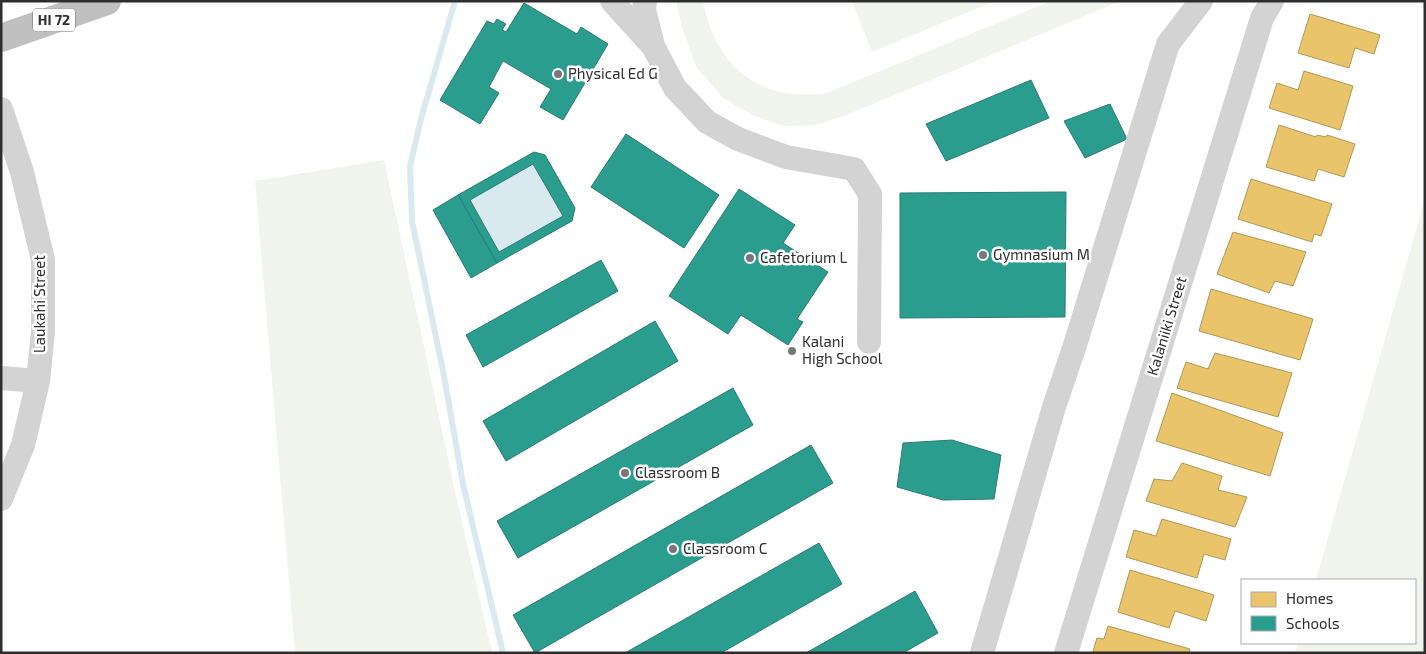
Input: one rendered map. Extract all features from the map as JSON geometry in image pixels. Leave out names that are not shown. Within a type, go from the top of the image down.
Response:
[{"type":"highway","name":"HI 72","points":[[1,38],[107,1]]},
{"type":"street","points":[[612,1],[653,46]]},
{"type":"street","points":[[645,1],[644,10],[653,46],[675,88],[707,122],[738,139],[786,157],[854,168],[870,194],[869,342]]},
{"type":"street","points":[[982,653],[1054,407],[1168,44],[1201,1]]},
{"type":"street","name":"Kalaniiki Street","points":[[1066,653],[1262,18],[1272,1]]},
{"type":"street","name":"Laukahi Street","points":[[1,109],[22,172],[43,260],[43,332],[38,381],[23,445],[1,499]]},
{"type":"street","points":[[1,378],[38,381]]},
{"type":"shaded area","points":[[676,1],[703,1],[712,33],[720,48],[740,72],[753,81],[785,93],[824,94],[1051,1],[1121,1],[844,116],[815,125],[784,126],[754,116],[723,98],[697,68],[682,28]]},
{"type":"shaded area","points":[[852,1],[995,1],[872,52]]},
{"type":"shaded area","points":[[384,160],[454,487],[492,653],[295,653],[255,181]]},
{"type":"shaded area","points":[[533,164],[563,216],[499,252],[470,200]]},
{"type":"shaded area","points":[[1425,199],[1425,653],[1295,653],[1298,644],[1416,644],[1416,579],[1316,579]]},
{"type":"building: Homes","points":[[1310,14],[1380,35],[1374,54],[1355,48],[1349,68],[1298,53]]},
{"type":"building: Homes","points":[[1304,71],[1353,86],[1340,130],[1269,108],[1277,83],[1298,90]]},
{"type":"building: Homes","points":[[1279,125],[1316,137],[1317,135],[1326,137],[1327,135],[1355,144],[1344,177],[1318,169],[1314,181],[1266,167]]},
{"type":"building: Homes","points":[[1251,179],[1332,204],[1321,236],[1314,234],[1312,242],[1238,219]]},
{"type":"building: Homes","points":[[1233,232],[1306,252],[1293,286],[1275,281],[1269,293],[1217,274]]},
{"type":"building: Homes","points":[[1211,289],[1313,319],[1300,360],[1199,331]]},
{"type":"building: Homes","points":[[1215,353],[1292,373],[1278,417],[1177,388],[1186,362],[1208,369]]},
{"type":"building: Homes","points":[[1172,393],[1283,433],[1270,476],[1156,441]]},
{"type":"building: Homes","points":[[1182,463],[1222,476],[1218,490],[1247,497],[1235,527],[1146,501],[1154,479],[1172,481]]},
{"type":"building: Homes","points":[[1162,519],[1231,539],[1225,560],[1204,554],[1197,578],[1126,557],[1134,530],[1156,536]]},
{"type":"building: Homes","points":[[1130,570],[1214,595],[1206,621],[1175,611],[1169,628],[1118,612]]},
{"type":"building: Homes","points":[[1108,626],[1190,649],[1189,653],[1096,653],[1093,651],[1097,638],[1104,639]]},
{"type":"building: Schools","name":"Physical Ed G","points":[[524,3],[577,34],[581,27],[608,44],[563,120],[540,107],[551,89],[503,61],[489,87],[499,93],[480,124],[440,100],[487,21],[494,24],[497,19],[506,24],[502,30],[506,32]]},
{"type":"building: Schools","points":[[1031,80],[1049,118],[946,161],[926,124]]},
{"type":"building: Schools","points":[[1110,104],[1127,139],[1085,158],[1064,121]]},
{"type":"building: Schools","points":[[626,134],[719,195],[684,248],[591,187]]},
{"type":"building: Schools","points":[[534,152],[545,155],[575,208],[572,221],[497,263],[458,195]],"holes":[[[533,164],[563,216],[499,252],[470,200]]]},
{"type":"building: Schools","name":"Cafetorium L","points":[[739,189],[795,225],[783,243],[828,272],[797,319],[803,322],[788,345],[741,315],[728,334],[669,296]]},
{"type":"building: Schools","name":"Gymnasium M","points":[[1066,192],[1065,317],[900,318],[900,193]]},
{"type":"building: Schools","points":[[458,195],[497,263],[471,278],[433,210]]},
{"type":"building: Schools","points":[[601,260],[618,291],[483,367],[466,335]]},
{"type":"building: Schools","points":[[655,321],[678,361],[506,461],[483,421]]},
{"type":"building: Schools","name":"Classroom B","points":[[733,388],[753,425],[518,558],[497,521]]},
{"type":"building: Schools","points":[[952,440],[1001,455],[994,499],[943,500],[897,487],[903,443]]},
{"type":"building: Schools","name":"Classroom C","points":[[811,445],[833,483],[535,653],[513,615]]},
{"type":"building: Schools","points":[[819,543],[842,584],[721,653],[625,653]]},
{"type":"building: Schools","points":[[915,591],[938,633],[903,653],[806,653]]},
{"type":"waterway","points":[[455,1],[421,119],[410,166],[412,221],[444,376],[463,484],[503,653]]},
{"type":"place","name":"Physical Ed G","points":[[558,74]]},
{"type":"place","name":"Gymnasium M","points":[[983,255]]},
{"type":"place","name":"Cafetorium L","points":[[750,258]]},
{"type":"place","name":"Kalani High School","points":[[792,351]]},
{"type":"place","name":"Classroom B","points":[[625,473]]},
{"type":"place","name":"Classroom C","points":[[673,549]]}]
